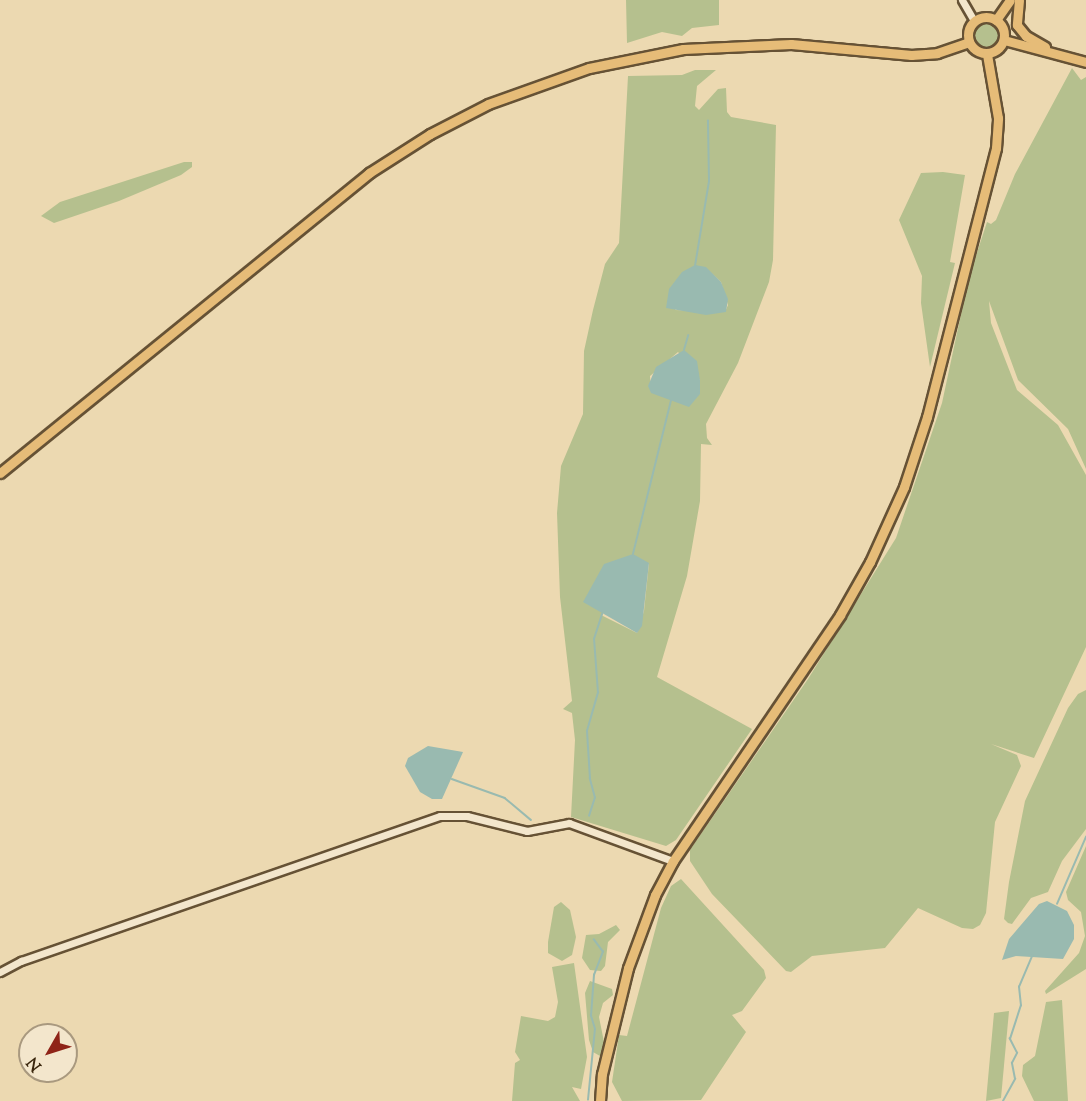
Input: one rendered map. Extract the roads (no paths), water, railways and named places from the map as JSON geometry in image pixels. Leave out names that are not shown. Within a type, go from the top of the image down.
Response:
[{"type":"main road","points":[[996,20],[1010,0]]},
{"type":"main road","points":[[1019,0],[1015,14],[1020,30],[1064,56]]},
{"type":"main road","points":[[987,17],[996,20],[1003,29],[1004,40],[996,51],[987,54],[976,51],[969,42],[969,28],[975,21],[987,17]]},
{"type":"main road","points":[[1004,40],[1086,62]]},
{"type":"main road","points":[[0,473],[369,173],[430,134],[488,104],[589,68],[683,50],[791,44],[911,54],[937,53],[969,42]]},
{"type":"main road","points":[[600,1101],[602,1074],[628,968],[644,921],[673,861],[840,615],[870,562],[904,487],[927,417],[996,148],[998,118],[987,54]]},
{"type":"street","points":[[962,0],[975,21]]},
{"type":"street","points":[[0,972],[21,961],[440,816],[467,816],[527,831],[569,822],[673,861]]},
{"type":"water","points":[[695,265],[706,267],[721,282],[728,299],[726,312],[706,315],[666,308],[669,289],[682,272]]},
{"type":"water","points":[[684,350],[697,361],[700,380],[700,394],[689,407],[651,393],[648,386],[656,367]]},
{"type":"water","points":[[633,554],[649,563],[642,626],[637,633],[583,602],[604,564]]},
{"type":"water","points":[[428,746],[463,752],[442,799],[432,799],[420,792],[405,766],[408,758]]},
{"type":"water","points":[[1047,901],[1067,911],[1074,925],[1074,939],[1063,959],[1016,956],[1002,960],[1009,939],[1039,904]]},
{"type":"waterway","points":[[695,266],[709,181],[708,121]]},
{"type":"waterway","points":[[684,350],[688,336]]},
{"type":"waterway","points":[[633,554],[671,401]]},
{"type":"waterway","points":[[589,816],[595,798],[590,779],[587,731],[598,693],[594,639],[602,614]]},
{"type":"waterway","points":[[452,779],[505,798],[531,820]]},
{"type":"waterway","points":[[1057,904],[1086,837]]},
{"type":"waterway","points":[[588,1100],[595,1029],[591,1016],[594,975],[603,952],[594,940]]},
{"type":"waterway","points":[[1003,1101],[1015,1079],[1012,1063],[1017,1053],[1010,1039],[1021,1006],[1019,987],[1032,956]]}]
